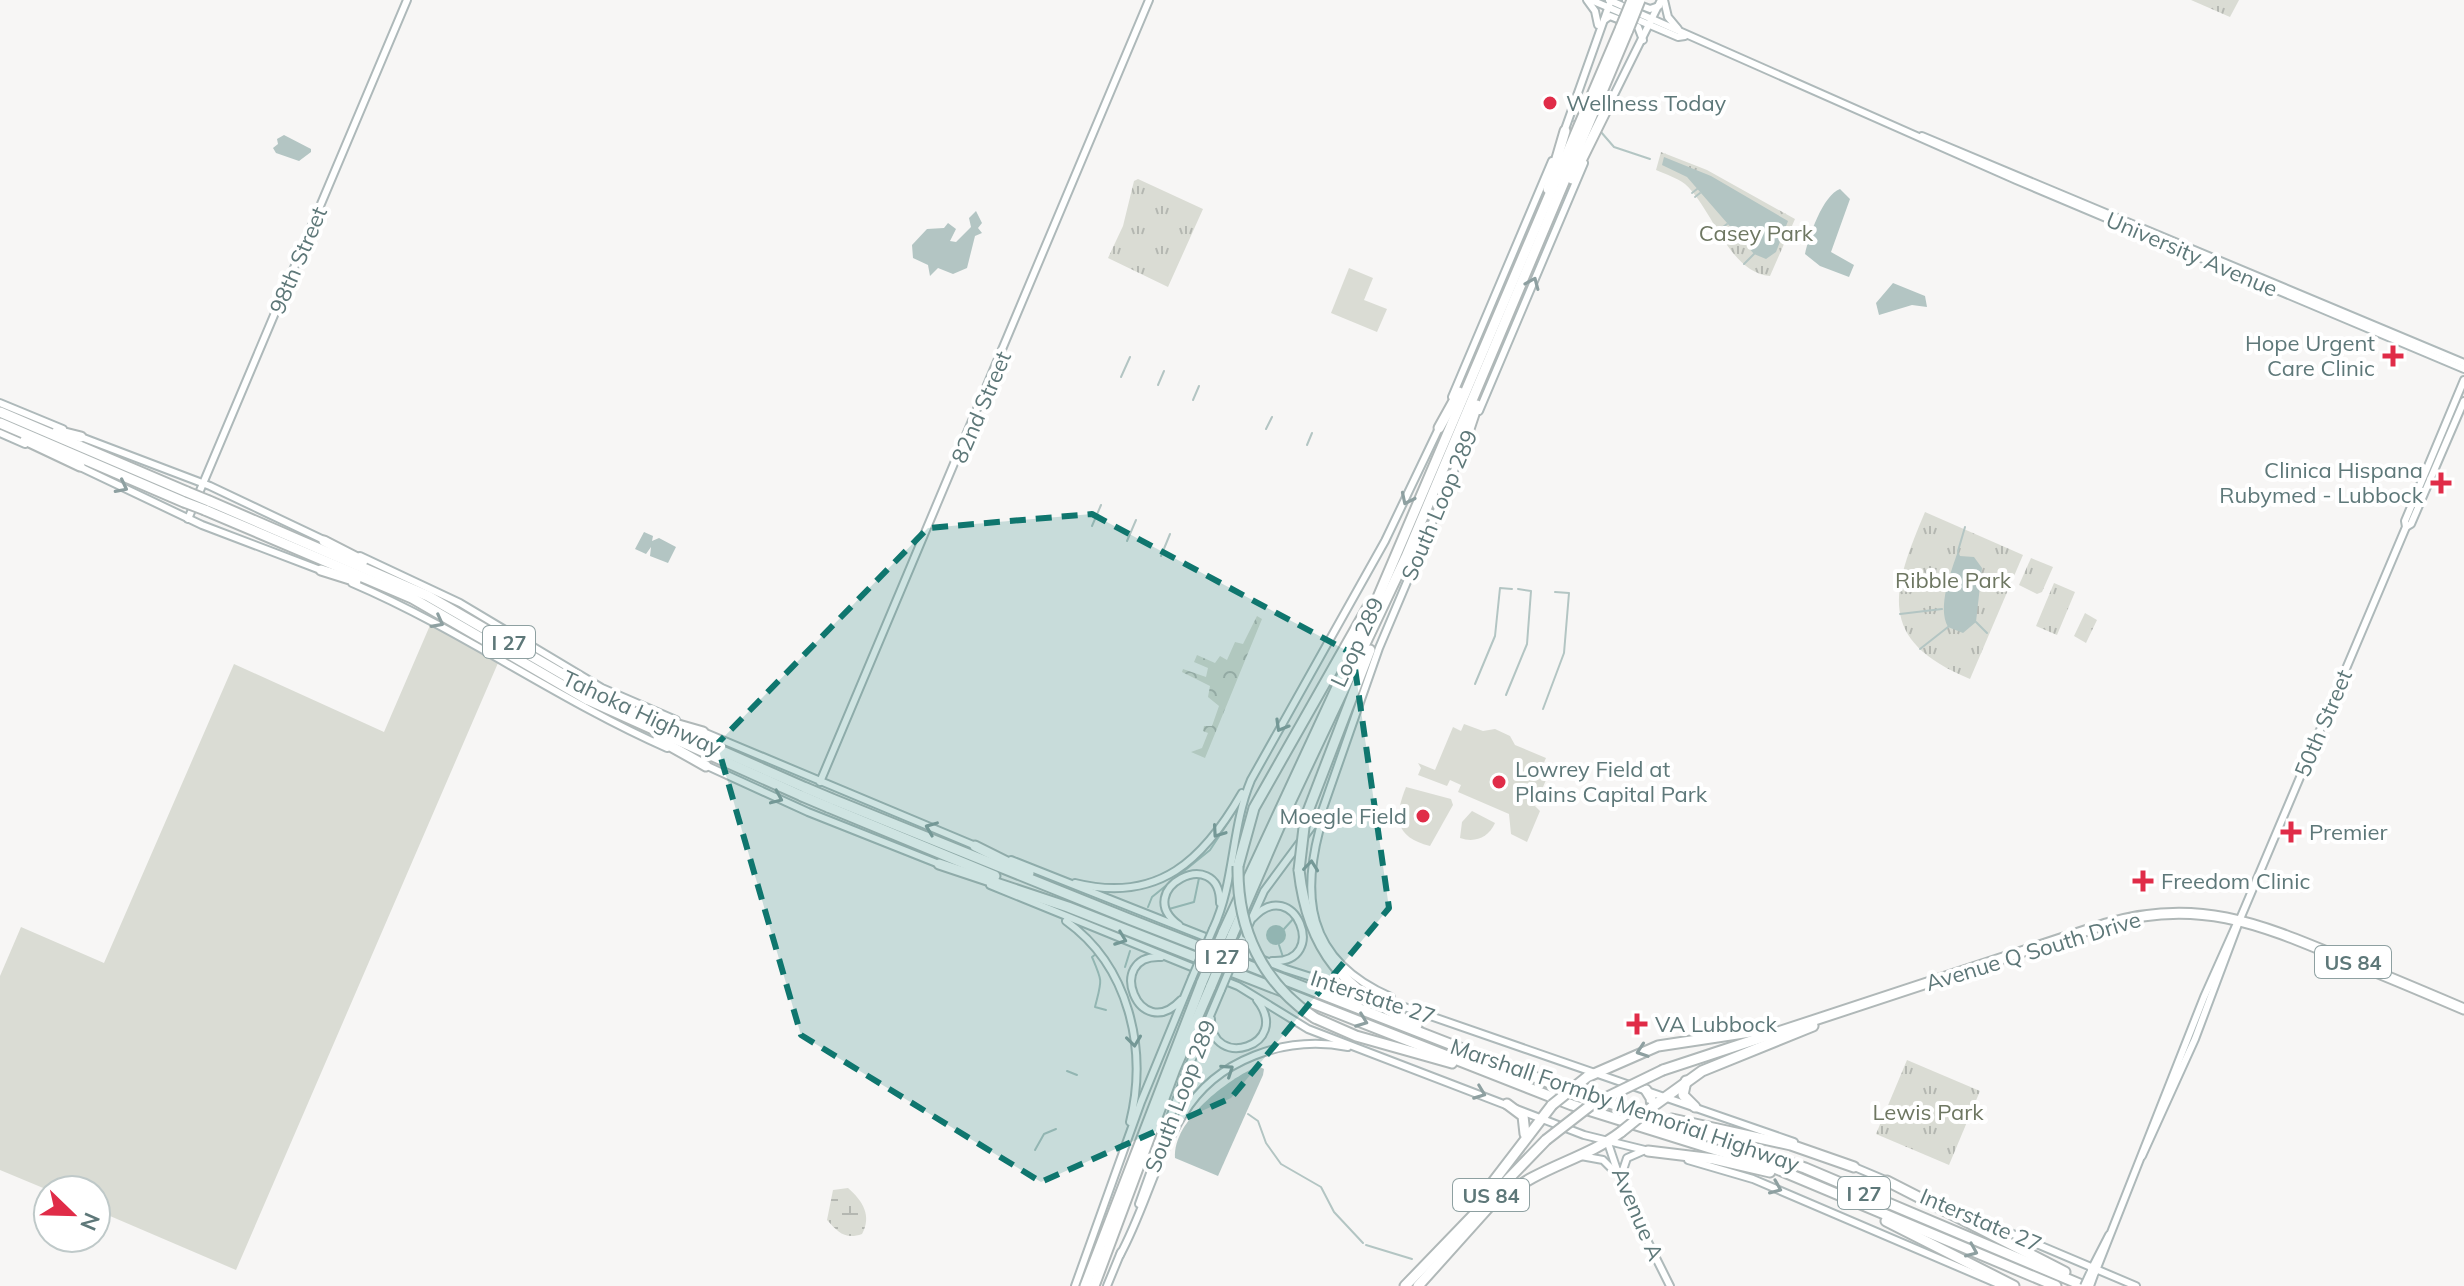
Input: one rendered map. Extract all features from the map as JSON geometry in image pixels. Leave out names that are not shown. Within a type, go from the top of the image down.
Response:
[{"type":"highway","name":"Loop 289","points":[[1085,1286],[1202,982],[1287,809],[1519,290],[1549,221],[1632,0]]},
{"type":"highway","name":"Loop 289","points":[[1402,554],[1484,347],[1624,28],[1640,0]]},
{"type":"highway","points":[[1549,221],[1607,108]]},
{"type":"highway","points":[[1538,225],[1565,131]]},
{"type":"highway","points":[[1463,447],[1519,290]]},
{"type":"highway","points":[[1439,428],[1484,347]]},
{"type":"highway","points":[[0,419],[81,437]]},
{"type":"highway","points":[[0,419],[80,466]]},
{"type":"highway","name":"Tahoka Highway","points":[[0,419],[426,595],[618,710]]},
{"type":"highway","name":"Tahoka Highway","points":[[207,506],[415,600],[618,710],[1068,907]]},
{"type":"highway","points":[[324,541],[426,595]]},
{"type":"highway","points":[[1402,554],[1305,819],[1299,870],[1305,907],[1316,936],[1349,984],[1376,1005],[1455,1046]]},
{"type":"highway","points":[[1402,554],[1254,808],[1244,835],[1238,866],[1241,910],[1260,963],[1284,993],[1315,1018],[1346,1032],[1434,1056],[1572,1105]]},
{"type":"highway","points":[[321,570],[415,600]]},
{"type":"highway","points":[[618,710],[703,732]]},
{"type":"highway","points":[[618,710],[706,766]]},
{"type":"highway","name":"Tahoka Highway","points":[[830,803],[1075,896]]},
{"type":"highway","points":[[975,846],[1075,896]]},
{"type":"highway","points":[[939,864],[1068,907]]},
{"type":"highway","name":"Marshall Formby Memorial Highway","points":[[1075,896],[1455,1046],[1639,1114],[1805,1168],[2088,1286]]},
{"type":"highway","name":"Marshall Formby Memorial Highway","points":[[1068,907],[1572,1105],[1818,1185],[2056,1286]]},
{"type":"highway","name":"Avenue Q South Drive","points":[[1664,1072],[1801,1023],[2123,919],[2178,912],[2240,919]]},
{"type":"highway","name":"US 84","points":[[2240,919],[2464,1009]]},
{"type":"highway","name":"Loop 289","points":[[1094,1286],[1175,1069],[1202,982]]},
{"type":"highway","name":"Avenue Q South Drive","points":[[1664,1072],[1813,1026],[1830,1016]]},
{"type":"highway","points":[[1438,1251],[1541,1117],[1591,1075],[1658,1046],[1801,1023]]},
{"type":"highway","points":[[1467,1231],[1526,1179],[1608,1142],[1687,1080],[1813,1026]]},
{"type":"highway","name":"US 84","points":[[1418,1281],[1438,1251],[1548,1142],[1591,1105],[1664,1072]]},
{"type":"highway","points":[[1687,1080],[1683,1095],[1695,1107]]},
{"type":"highway","points":[[1646,1090],[1652,1107]]},
{"type":"highway","points":[[1507,1104],[1523,1116],[1524,1138]]},
{"type":"highway","points":[[1551,1121],[1552,1105]]},
{"type":"highway","points":[[1639,1114],[1791,1145],[1854,1167]]},
{"type":"highway","name":"US 84","points":[[1405,1286],[1418,1281],[1548,1142]]},
{"type":"highway","points":[[1648,1151],[1714,1159],[1818,1185],[2014,1286]]},
{"type":"highway","points":[[1887,1181],[2088,1286]]},
{"type":"main road","name":"98th Street","points":[[188,519],[407,0]]},
{"type":"main road","name":"82nd Street","points":[[808,812],[1149,0]]},
{"type":"main road","name":"University Avenue","points":[[1589,0],[1610,2],[2464,363]]},
{"type":"main road","points":[[1589,0],[1597,16],[1598,37]]},
{"type":"main road","points":[[1626,0],[1650,9],[1661,2],[1682,34]]},
{"type":"main road","name":"South Loop 289","points":[[1075,1286],[1143,1096],[1187,990],[1202,982],[1213,929],[1224,901],[1241,806],[1258,765],[1385,541],[1439,428],[1565,131],[1610,2]]},
{"type":"main road","name":"South Loop 289","points":[[1107,1286],[1242,940],[1264,891],[1308,835],[1332,789],[1379,648],[1463,447],[1607,108],[1661,2]]},
{"type":"main road","points":[[1601,23],[1610,16],[1629,23],[1641,30],[1643,41]]},
{"type":"main road","name":"University Avenue","points":[[1652,22],[1665,32],[1682,34]]},
{"type":"main road","points":[[1643,41],[1653,32],[1665,32]]},
{"type":"main road","name":"University Avenue","points":[[1922,136],[2016,180],[2464,369]]},
{"type":"main road","name":"50th Street","points":[[2093,1271],[2195,1039],[2240,919],[2406,527],[2405,521],[2464,380]]},
{"type":"main road","name":"50th Street","points":[[2406,527],[2411,524],[2464,401]]},
{"type":"main road","name":"Tahoka Highway","points":[[81,437],[203,483],[460,603],[602,688],[703,732]]},
{"type":"main road","name":"Tahoka Highway","points":[[80,466],[188,519],[321,570],[428,617],[588,712],[706,766]]},
{"type":"main road","name":"Interstate 27","points":[[703,732],[975,846],[1253,956],[1413,1008],[1591,1075],[1695,1107],[1854,1167],[2074,1260],[2093,1271],[2133,1284]]},
{"type":"main road","points":[[1056,878],[1091,886],[1119,888],[1148,883],[1173,873],[1196,858],[1217,835],[1258,765]]},
{"type":"main road","points":[[706,766],[808,812],[1238,986],[1300,1026],[1608,1142],[1753,1179],[2003,1286]]},
{"type":"main road","points":[[824,818],[819,811],[823,798],[828,791],[838,789]]},
{"type":"main road","points":[[1332,789],[1310,863],[1309,887],[1315,919],[1329,948],[1354,976],[1413,1008]]},
{"type":"main road","points":[[1186,929],[1172,919],[1166,901],[1170,886],[1183,876],[1201,875],[1216,885],[1221,898],[1218,919]]},
{"type":"main road","points":[[1024,900],[1066,921],[1091,941],[1108,963],[1126,1002],[1133,1030],[1137,1073],[1132,1114],[1119,1169]]},
{"type":"main road","points":[[1249,924],[1263,909],[1279,906],[1296,915],[1303,932],[1300,946],[1286,959],[1276,961],[1253,956]]},
{"type":"main road","points":[[1180,962],[1159,957],[1145,960],[1133,973],[1131,990],[1142,1007],[1161,1012],[1176,1006],[1187,990]]},
{"type":"main road","points":[[1214,1006],[1211,1026],[1221,1043],[1239,1049],[1259,1040],[1266,1025],[1264,1010],[1238,986]]},
{"type":"main road","points":[[1120,1255],[1183,1114],[1204,1088],[1230,1068],[1273,1049],[1311,1044],[1346,1047],[1407,1065]]},
{"type":"main road","name":"Avenue A","points":[[1608,1142],[1631,1210],[1670,1286]]},
{"type":"main road","points":[[1581,1156],[1603,1160],[1620,1179],[1627,1158],[1648,1151]]},
{"type":"main road","name":"50th Street","points":[[2088,1286],[2099,1251],[2109,1235]]},
{"type":"main road","points":[[2106,1247],[2104,1258],[2107,1269],[2133,1284]]},
{"type":"main road","points":[[2074,1260],[2089,1260],[2099,1251]]},
{"type":"highlighted area","points":[[1092,514],[1353,654],[1389,908],[1231,1098],[1041,1182],[801,1035],[717,744],[928,528]]},
{"type":"green space","points":[[2191,0],[2239,0],[2230,17]]},
{"type":"green space","name":"Casey Park","points":[[1661,152],[1707,170],[1795,219],[1770,276],[1755,272],[1732,252],[1685,184],[1656,170]]},
{"type":"green space","points":[[1138,179],[1203,209],[1168,287],[1108,258],[1123,226],[1134,181]]},
{"type":"green space","points":[[1349,268],[1373,278],[1364,300],[1387,309],[1377,332],[1331,313]]},
{"type":"green space","name":"Ribble Park","points":[[1925,512],[2023,555],[1970,679],[1939,664],[1918,647],[1905,630],[1900,610],[1900,589]]},
{"type":"green space","points":[[2031,558],[2053,567],[2042,592],[2037,594],[2019,585]]},
{"type":"green space","points":[[2054,583],[2075,592],[2057,635],[2036,626]]},
{"type":"green space","points":[[2085,613],[2097,620],[2086,643],[2074,636]]},
{"type":"green space","points":[[1257,616],[1262,619],[1205,758],[1191,752],[1202,748],[1208,733],[1203,731],[1204,726],[1212,726],[1219,706],[1208,697],[1210,686],[1182,672],[1183,669],[1206,677],[1208,668],[1194,662],[1197,655],[1215,663],[1220,656],[1227,660],[1235,642],[1243,644]]},
{"type":"green space","points":[[431,623],[498,663],[236,1270],[112,1217],[112,1174],[32,1174],[32,1183],[0,1170],[0,976],[21,927],[104,963],[234,664],[384,732]]},
{"type":"green space","name":"Lowrey Field at Plains Capital Park","points":[[1464,724],[1483,731],[1495,729],[1510,736],[1515,745],[1546,758],[1538,776],[1546,780],[1535,806],[1540,811],[1527,842],[1511,834],[1509,814],[1458,792],[1461,785],[1450,780],[1447,786],[1418,775],[1421,768],[1418,763],[1435,770],[1453,727],[1461,731]]},
{"type":"green space","name":"Moegle Field","points":[[1406,787],[1451,799],[1453,805],[1430,846],[1409,837],[1400,824],[1400,808]]},
{"type":"green space","points":[[1472,811],[1495,823],[1480,838],[1460,838],[1462,822]]},
{"type":"green space","name":"Lewis Park","points":[[1907,1060],[1980,1091],[1949,1165],[1876,1134]]},
{"type":"green space","points":[[848,1188],[862,1204],[866,1215],[862,1234],[856,1236],[842,1234],[827,1220],[833,1190]]},
{"type":"shaded area","points":[[284,135],[311,149],[311,152],[299,161],[276,153],[273,148],[278,144],[277,139]]},
{"type":"shaded area","points":[[1664,157],[1711,176],[1788,221],[1776,252],[1766,259],[1754,254],[1687,177],[1662,165]]},
{"type":"shaded area","points":[[1840,189],[1850,199],[1831,252],[1854,265],[1849,277],[1820,266],[1805,254],[1823,207]]},
{"type":"shaded area","points":[[976,211],[982,223],[978,228],[982,233],[975,236],[967,268],[953,274],[938,268],[930,276],[928,265],[913,258],[912,245],[927,229],[944,228],[948,223],[956,229],[950,241],[956,242],[971,227],[969,218]]},
{"type":"shaded area","points":[[1893,283],[1925,296],[1927,307],[1912,305],[1879,315],[1876,303]]},
{"type":"shaded area","points":[[644,532],[653,536],[652,541],[659,538],[676,547],[668,563],[650,556],[651,547],[646,554],[635,549]]},
{"type":"shaded area","points":[[1958,551],[1960,556],[1974,557],[1982,568],[1976,622],[1963,633],[1948,627],[1944,610],[1946,589]]},
{"type":"shaded area","points":[[1276,925],[1283,928],[1286,935],[1283,942],[1276,945],[1269,942],[1266,935],[1269,928]]},
{"type":"shaded area","points":[[1258,1066],[1264,1069],[1263,1075],[1218,1176],[1175,1158],[1176,1144],[1192,1116],[1218,1091]]},
{"type":"waterway","points":[[1601,132],[1614,147],[1650,159]]},
{"type":"waterway","points":[[1692,193],[1697,189]]},
{"type":"waterway","points":[[1695,197],[1700,193]]},
{"type":"waterway","points":[[1719,230],[1727,224]]},
{"type":"waterway","points":[[1721,234],[1729,228]]},
{"type":"waterway","points":[[1744,264],[1754,254]]},
{"type":"waterway","points":[[1121,377],[1130,357]]},
{"type":"waterway","points":[[1158,385],[1164,371]]},
{"type":"waterway","points":[[1193,400],[1199,386]]},
{"type":"waterway","points":[[1266,429],[1272,417]]},
{"type":"waterway","points":[[1307,445],[1312,433]]},
{"type":"waterway","points":[[1092,526],[1101,505]]},
{"type":"waterway","points":[[1127,541],[1136,520]]},
{"type":"waterway","points":[[1958,551],[1965,527]]},
{"type":"waterway","points":[[1161,556],[1170,534]]},
{"type":"waterway","points":[[1475,684],[1495,636],[1500,588],[1512,589]]},
{"type":"waterway","points":[[1506,695],[1527,644],[1531,591],[1518,589]]},
{"type":"waterway","points":[[1543,709],[1564,653],[1569,593],[1555,592]]},
{"type":"waterway","points":[[1900,614],[1942,609]]},
{"type":"waterway","points":[[1976,622],[1987,633]]},
{"type":"waterway","points":[[1920,649],[1948,627]]},
{"type":"waterway","points":[[1148,907],[1152,897],[1210,850],[1235,812]]},
{"type":"waterway","points":[[1169,909],[1194,902],[1199,878]]},
{"type":"waterway","points":[[1284,929],[1294,918]]},
{"type":"waterway","points":[[1279,945],[1283,957]]},
{"type":"waterway","points":[[1125,967],[1130,951]]},
{"type":"waterway","points":[[1096,954],[1092,957],[1100,981],[1095,1007],[1106,1010]]},
{"type":"waterway","points":[[1067,1071],[1077,1075]]},
{"type":"waterway","points":[[1248,1114],[1258,1121],[1266,1143],[1281,1164],[1321,1187],[1334,1212],[1363,1243]]},
{"type":"waterway","points":[[1035,1150],[1044,1134],[1056,1129]]},
{"type":"waterway","points":[[1366,1245],[1412,1259]]},
{"type":"place","name":"Wellness Today","points":[[1550,103]]},
{"type":"place","name":"Hope Urgent Care Clinic","points":[[2393,356]]},
{"type":"place","name":"Clinica Hispana Rubymed - Lubbock","points":[[2441,483]]},
{"type":"place","name":"Lowrey Field at Plains Capital Park","points":[[1499,782]]},
{"type":"place","name":"Moegle Field","points":[[1423,816]]},
{"type":"place","name":"Premier","points":[[2291,832]]},
{"type":"place","name":"Freedom Clinic","points":[[2143,881]]},
{"type":"place","name":"VA Lubbock","points":[[1637,1024]]}]
